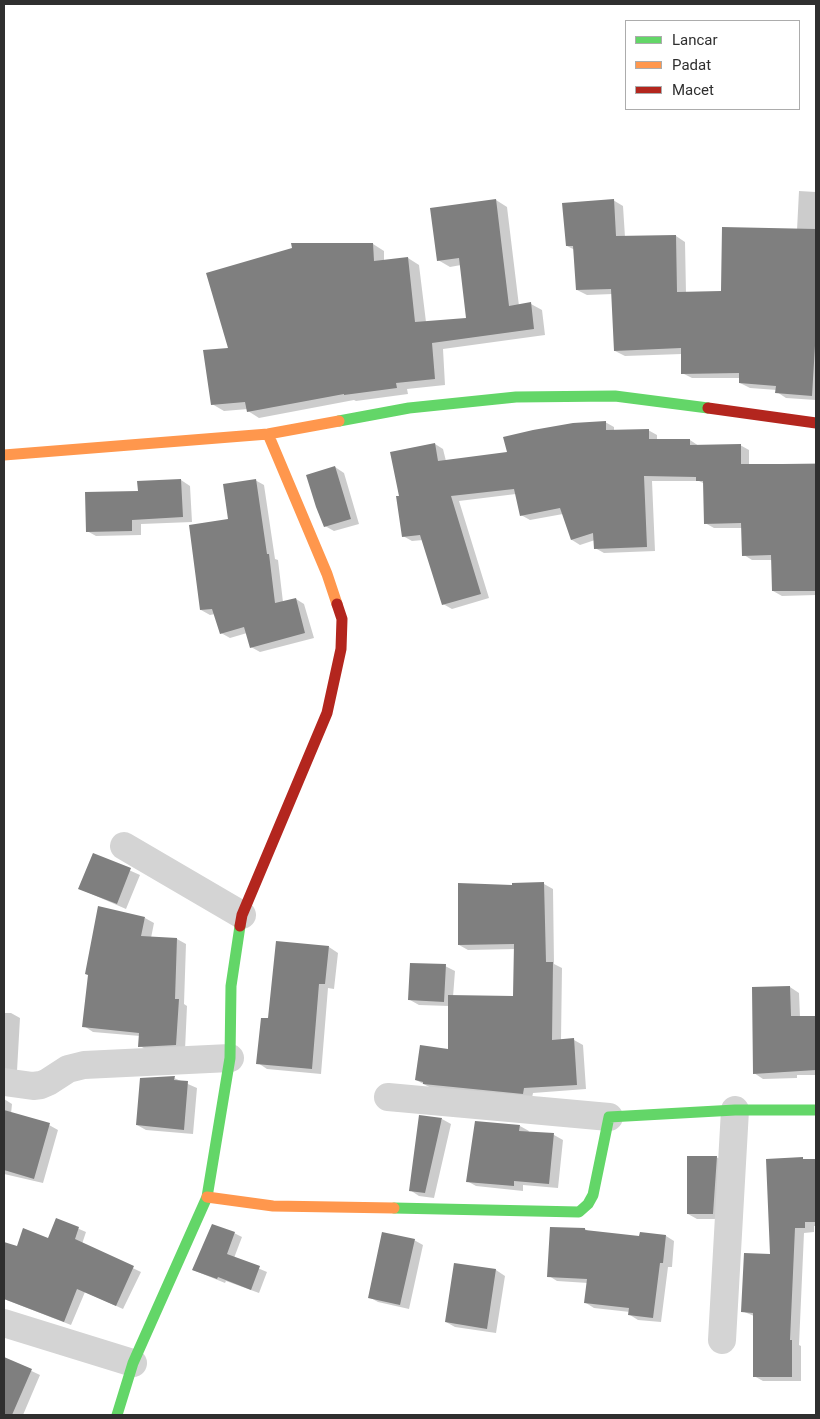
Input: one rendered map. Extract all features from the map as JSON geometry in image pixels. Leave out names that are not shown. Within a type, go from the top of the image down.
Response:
[{"type":"street","points":[[4,455],[268,434],[409,408],[516,397],[615,396],[816,423]]},
{"type":"street","points":[[117,1415],[133,1363],[207,1197],[230,1058],[232,986],[242,915],[327,713],[341,649],[342,619],[327,574],[268,434]]},
{"type":"street","points":[[124,846],[242,915]]},
{"type":"street","points":[[4,1082],[33,1086],[41,1085],[68,1069],[84,1065],[230,1058]]},
{"type":"street","points":[[388,1097],[608,1118],[644,1114],[735,1110],[816,1110]]},
{"type":"street","points":[[722,1340],[735,1110]]},
{"type":"street","points":[[207,1197],[272,1206],[579,1212],[588,1204],[593,1195],[608,1118]]},
{"type":"street","points":[[4,1323],[133,1363]]},
{"type":"building","points":[[496,199],[509,306],[531,302],[534,329],[432,343],[435,379],[396,383],[397,388],[344,394],[247,412],[245,402],[211,405],[203,350],[228,348],[206,273],[292,248],[291,243],[373,243],[374,261],[408,257],[415,322],[466,318],[459,258],[437,261],[430,208]]},
{"type":"building","points":[[614,199],[616,236],[676,235],[677,292],[721,291],[722,227],[816,229],[816,329],[812,396],[775,393],[776,386],[739,383],[739,373],[681,374],[681,348],[614,351],[611,289],[576,290],[573,246],[566,246],[562,203]]},
{"type":"building","points":[[606,421],[606,430],[649,429],[649,439],[690,439],[690,445],[741,444],[741,464],[816,464],[816,591],[772,591],[771,555],[742,556],[741,523],[704,524],[703,481],[696,481],[696,477],[644,476],[647,547],[594,549],[593,533],[571,540],[560,508],[520,516],[514,489],[451,496],[481,594],[442,605],[420,535],[402,537],[396,496],[399,496],[390,452],[435,443],[438,461],[507,452],[503,437],[573,423]]},
{"type":"building","points":[[335,466],[351,519],[324,527],[306,475]]},
{"type":"building","points":[[181,479],[183,517],[132,520],[132,531],[86,532],[85,492],[138,491],[137,481]]},
{"type":"building","points":[[256,479],[275,603],[296,598],[305,633],[250,648],[244,627],[220,634],[212,609],[200,610],[189,525],[228,519],[223,484]]},
{"type":"building","points":[[93,853],[131,868],[117,904],[78,889]]},
{"type":"building","points":[[544,882],[546,962],[553,962],[552,1040],[574,1038],[577,1085],[524,1088],[523,1094],[423,1084],[423,1082],[415,1080],[420,1045],[448,1049],[448,995],[513,996],[514,944],[458,945],[458,883],[512,885],[512,883]]},
{"type":"building","points":[[98,906],[145,917],[141,936],[177,938],[175,999],[179,999],[176,1045],[138,1047],[139,1033],[82,1027],[88,975],[85,974]]},
{"type":"building","points":[[276,941],[329,946],[325,984],[319,984],[312,1069],[256,1064],[261,1018],[268,1018]]},
{"type":"building","points":[[410,963],[446,964],[444,1002],[408,1000]]},
{"type":"building","points":[[790,986],[791,1016],[816,1016],[816,1070],[753,1074],[752,987]]},
{"type":"building","points":[[175,1076],[174,1080],[188,1081],[184,1130],[136,1125],[140,1078]]},
{"type":"building","points":[[4,1110],[50,1123],[34,1179],[4,1170]]},
{"type":"building","points":[[419,1115],[442,1118],[425,1193],[409,1191]]},
{"type":"building","points":[[475,1121],[520,1125],[519,1131],[554,1133],[549,1184],[514,1181],[514,1186],[466,1182]]},
{"type":"building","points":[[687,1156],[717,1156],[713,1214],[687,1214]]},
{"type":"building","points":[[803,1157],[803,1159],[816,1159],[816,1222],[805,1222],[805,1228],[795,1228],[790,1340],[792,1340],[792,1377],[753,1377],[753,1313],[741,1312],[744,1253],[770,1254],[766,1159]]},
{"type":"building","points":[[56,1218],[79,1227],[75,1239],[134,1266],[116,1306],[77,1289],[64,1322],[4,1299],[4,1242],[17,1246],[23,1228],[48,1238]]},
{"type":"building","points":[[212,1224],[235,1232],[227,1254],[260,1266],[251,1290],[218,1277],[217,1279],[192,1270]]},
{"type":"building","points":[[550,1227],[585,1228],[585,1230],[639,1236],[640,1232],[666,1235],[663,1263],[660,1263],[653,1318],[628,1315],[629,1308],[584,1303],[587,1279],[547,1277]]},
{"type":"building","points":[[382,1232],[415,1239],[400,1305],[368,1298]]},
{"type":"building","points":[[454,1263],[496,1269],[487,1329],[445,1322]]},
{"type":"building","points":[[4,1357],[32,1369],[12,1415],[4,1415]]},
{"type":"traffic: fast","points":[[339,421],[409,408],[516,397],[615,396],[708,408]]},
{"type":"traffic: fast","points":[[117,1415],[133,1363],[207,1197],[230,1058],[231,986],[240,926]]},
{"type":"traffic: fast","points":[[394,1208],[579,1212],[588,1204],[593,1195],[609,1117],[735,1110],[816,1110]]},
{"type":"traffic: slow","points":[[4,455],[268,434],[339,421]]},
{"type":"traffic: slow","points":[[268,434],[327,574],[337,604]]},
{"type":"traffic: slow","points":[[207,1197],[273,1206],[394,1208]]},
{"type":"traffic: jam","points":[[708,408],[816,423]]},
{"type":"traffic: jam","points":[[240,926],[242,915],[327,713],[341,649],[342,619],[337,604]]}]
